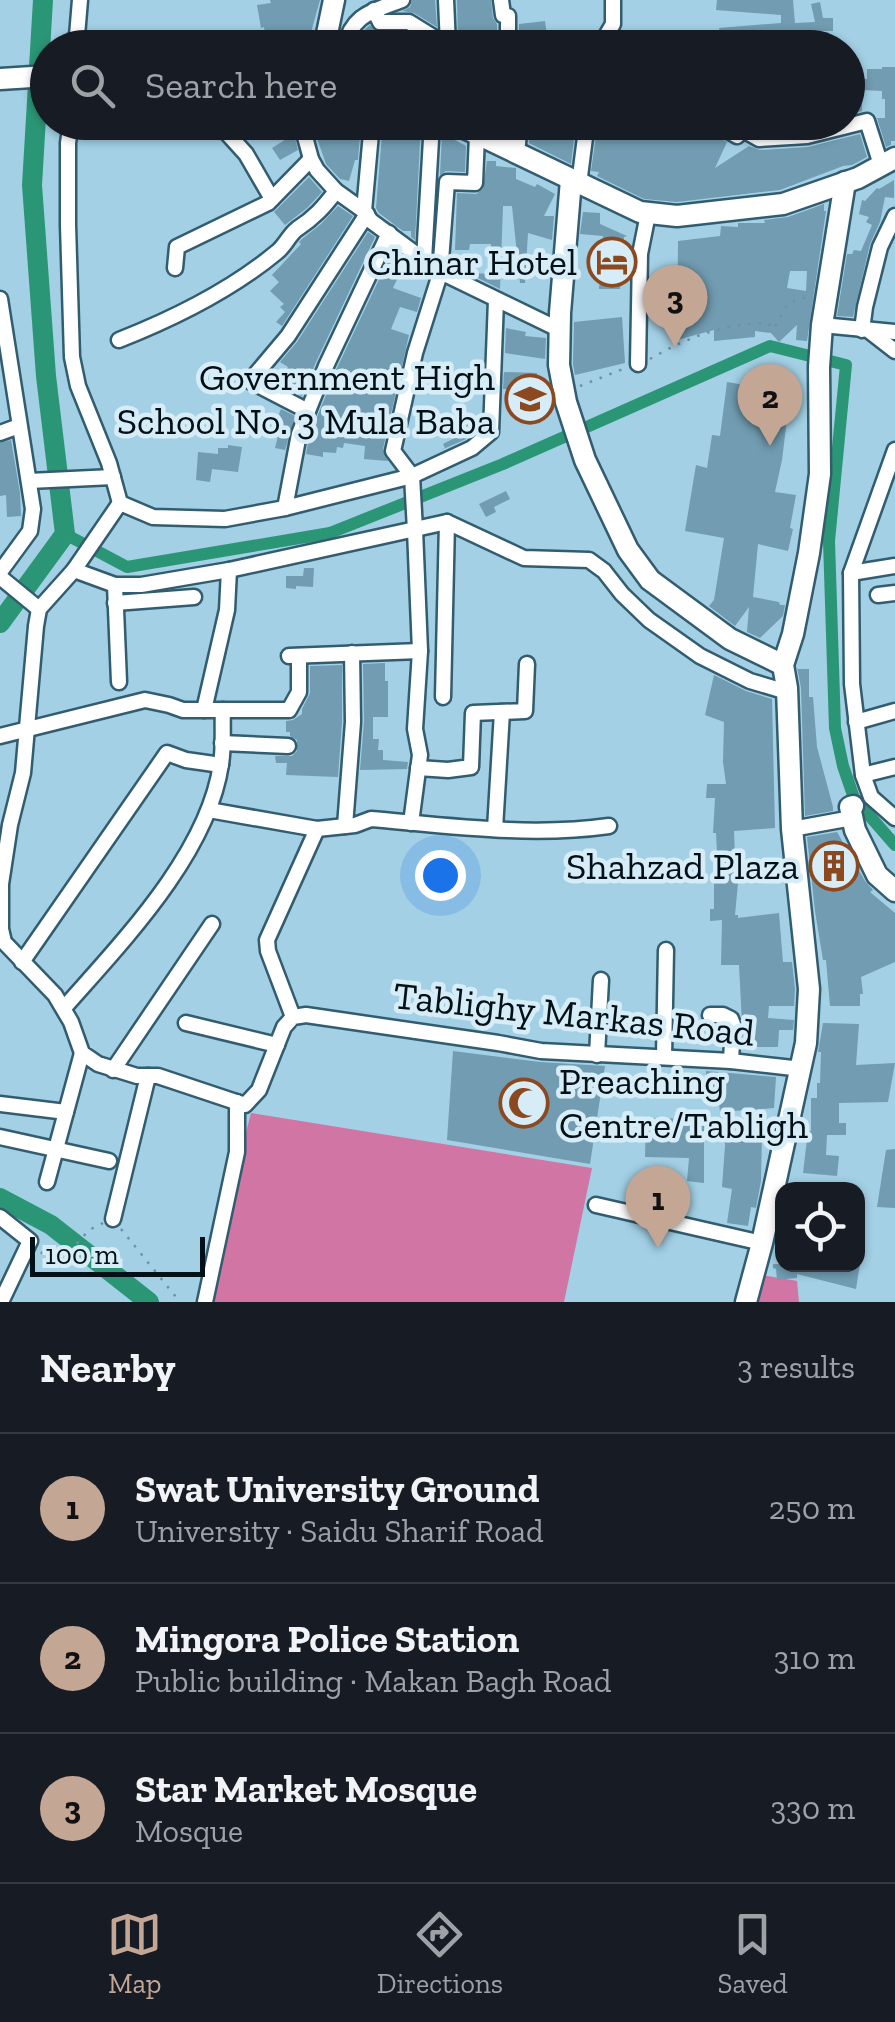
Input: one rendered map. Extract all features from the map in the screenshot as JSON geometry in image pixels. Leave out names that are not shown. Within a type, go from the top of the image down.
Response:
[{"type":"main road","points":[[328,30],[334,0]]},
{"type":"main road","points":[[0,78],[30,77]]},
{"type":"main road","points":[[488,140],[648,214],[677,216],[783,204],[858,178],[888,162]]},
{"type":"main road","points":[[575,182],[559,364],[565,397],[586,460],[628,550],[650,580],[730,639],[783,665]]},
{"type":"main road","points":[[764,1244],[806,1043],[809,988],[793,829],[788,692],[783,665],[809,553],[820,474],[821,333],[845,182]]},
{"type":"main road","points":[[861,805],[877,875],[895,890]]},
{"type":"main road","points":[[746,1302],[764,1244],[810,1041],[813,988],[793,829]]},
{"type":"street","points":[[78,30],[80,0]]},
{"type":"street","points":[[351,30],[359,18],[402,0]]},
{"type":"street","points":[[446,0],[448,30]]},
{"type":"street","points":[[502,0],[508,30]]},
{"type":"street","points":[[609,30],[613,0]]},
{"type":"street","points":[[374,10],[380,22],[408,22],[422,30]]},
{"type":"street","points":[[865,122],[888,162]]},
{"type":"street","points":[[70,140],[72,356],[78,386],[120,502],[153,518],[225,519],[285,508],[412,476],[472,448],[492,432],[496,300]]},
{"type":"street","points":[[234,140],[272,199]]},
{"type":"street","points":[[306,140],[311,159],[336,191],[424,260]]},
{"type":"street","points":[[308,411],[250,381],[288,336],[366,212],[371,140]]},
{"type":"street","points":[[431,140],[426,266],[560,330]]},
{"type":"street","points":[[411,822],[420,755],[415,729],[420,651],[415,530],[412,476],[393,450],[415,353],[440,274],[447,182],[475,183],[477,140]]},
{"type":"street","points":[[518,154],[519,140]]},
{"type":"street","points":[[575,182],[583,140]]},
{"type":"street","points":[[175,268],[177,247],[268,204],[311,159]]},
{"type":"street","points":[[119,340],[218,293],[281,250],[294,230],[308,224],[336,191]]},
{"type":"street","points":[[638,364],[640,254],[648,214]]},
{"type":"street","points":[[865,330],[880,246],[894,224]]},
{"type":"street","points":[[285,508],[308,411],[389,233]]},
{"type":"street","points":[[0,300],[19,426],[32,481],[33,510],[30,531],[6,556],[0,575],[39,609]]},
{"type":"street","points":[[865,330],[895,351]]},
{"type":"street","points":[[821,333],[895,332]]},
{"type":"street","points":[[0,432],[19,426]]},
{"type":"street","points":[[861,805],[863,775],[852,684],[851,573],[895,450]]},
{"type":"street","points":[[32,481],[110,478]]},
{"type":"street","points":[[120,502],[74,570],[39,609],[23,773],[5,826],[0,929],[4,942],[54,995],[71,1022],[82,1052],[98,1064],[137,1076],[158,1076],[245,1105],[255,1097],[284,1027],[293,1017],[268,951],[268,940],[304,868],[317,829]]},
{"type":"street","points":[[443,696],[447,522]]},
{"type":"street","points":[[74,570],[115,585],[155,583],[447,522],[524,558],[589,560],[649,620],[700,656],[750,682],[788,692]]},
{"type":"street","points":[[851,573],[895,566]]},
{"type":"street","points":[[204,710],[227,610],[229,570]]},
{"type":"street","points":[[115,585],[119,682]]},
{"type":"street","points":[[878,595],[895,593]]},
{"type":"street","points":[[115,603],[194,598]]},
{"type":"street","points":[[0,736],[146,700],[183,710],[289,710],[300,692],[294,656],[420,651]]},
{"type":"street","points":[[345,826],[353,722],[352,654]]},
{"type":"street","points":[[418,768],[471,767],[472,713],[525,712],[527,664]]},
{"type":"street","points":[[64,1008],[124,940],[185,858],[209,810],[221,765],[223,710]]},
{"type":"street","points":[[856,722],[895,711]]},
{"type":"street","points":[[495,829],[502,712]]},
{"type":"street","points":[[222,744],[288,746]]},
{"type":"street","points":[[22,962],[167,752],[186,760],[221,765]]},
{"type":"street","points":[[863,775],[895,767]]},
{"type":"street","points":[[793,829],[861,805],[894,815]]},
{"type":"street","points":[[209,810],[317,829],[372,820],[495,829],[609,826]]},
{"type":"street","points":[[113,1070],[212,924]]},
{"type":"street","points":[[664,1057],[666,950]]},
{"type":"street","points":[[597,1055],[601,980]]},
{"type":"street","points":[[710,1014],[731,1019],[731,1061]]},
{"type":"street","name":"Tablighy Markas Road","points":[[293,1017],[314,1016],[541,1051],[731,1061],[802,1070]]},
{"type":"street","points":[[186,1023],[278,1045]]},
{"type":"street","points":[[47,1182],[82,1052]]},
{"type":"street","points":[[112,1219],[148,1076]]},
{"type":"street","points":[[205,1302],[237,1152],[237,1102]]},
{"type":"street","points":[[0,1104],[66,1112]]},
{"type":"street","points":[[0,1136],[110,1161]]},
{"type":"street","points":[[596,1205],[764,1244]]},
{"type":"street","points":[[0,1217],[30,1241],[1,1302]]},
{"type":"path","points":[[565,397],[678,342],[716,329],[757,323],[768,323],[774,329],[788,303],[804,298],[824,302]]},
{"type":"path","points":[[30,1241],[56,1267],[89,1230],[112,1219],[180,1302]]},
{"type":"shaded area","points":[[251,1113],[592,1168],[564,1302],[202,1302]]},
{"type":"shaded area","points":[[762,1275],[797,1281],[799,1302],[754,1302]]},
{"type":"building","points":[[270,0],[320,0],[312,30],[261,28],[257,5],[271,3]]},
{"type":"building","points":[[412,0],[435,0],[437,27],[414,13],[402,11],[410,7]]},
{"type":"building","points":[[457,0],[491,0],[497,30],[458,30]]},
{"type":"building","points":[[717,0],[793,0],[795,23],[815,22],[811,4],[820,2],[823,18],[833,18],[833,30],[719,30],[781,23],[781,15],[716,10]]},
{"type":"building","points":[[545,21],[546,30],[519,30],[519,24]]},
{"type":"building","points":[[895,67],[895,141],[886,147],[877,118],[885,118],[885,99],[882,91],[865,90],[867,69]]},
{"type":"building","points":[[285,140],[296,140],[298,150],[280,160],[272,148]]},
{"type":"building","points":[[318,140],[360,140],[358,160],[349,181],[340,179],[326,164]]},
{"type":"building","points":[[382,140],[420,140],[415,240],[411,231],[403,231],[376,208]]},
{"type":"building","points":[[442,140],[455,140],[466,146],[465,172],[446,171],[440,175]]},
{"type":"building","points":[[574,140],[571,164],[529,143]]},
{"type":"building","points":[[595,140],[723,140],[727,142],[715,168],[749,146],[760,150],[862,140],[867,157],[780,190],[677,202],[644,199],[591,171]]},
{"type":"building","points":[[487,161],[516,168],[516,179],[555,194],[544,216],[554,216],[552,240],[528,233],[525,283],[520,283],[512,206],[503,206],[500,289],[471,273],[490,274],[491,244],[470,244],[469,250],[455,250],[457,193],[476,194],[483,189]]},
{"type":"building","points":[[309,177],[322,192],[285,225],[274,212]]},
{"type":"building","points":[[894,180],[894,198],[885,197],[853,317],[837,316],[847,254],[861,251],[872,225],[866,222],[869,217],[859,214],[862,200]]},
{"type":"building","points":[[824,204],[826,211],[807,341],[796,340],[797,325],[779,342],[771,333],[755,331],[755,337],[714,341],[714,330],[677,340],[678,241],[720,236],[721,226],[738,227],[738,223],[765,223],[764,220],[788,217]],"holes":[[[790,271],[807,271],[806,291],[787,288]]]},
{"type":"building","points":[[338,206],[353,216],[282,326],[276,322],[285,312],[280,307],[284,304],[270,291],[279,282],[272,275],[299,242]]},
{"type":"building","name":"Chinar Hotel","points":[[583,212],[600,213],[600,224],[627,236],[620,289],[599,289],[603,236],[580,234]]},
{"type":"building","points":[[368,232],[375,237],[302,396],[279,384],[288,367],[280,362]]},
{"type":"building","points":[[393,250],[406,260],[393,288],[421,298],[417,312],[400,307],[391,329],[409,335],[383,449],[388,461],[364,459],[365,446],[344,443],[336,453],[323,452],[323,457],[306,454],[336,370]]},
{"type":"building","points":[[622,317],[625,363],[575,375],[574,322]]},
{"type":"building","points":[[506,328],[526,332],[525,336],[546,338],[545,359],[505,353]]},
{"type":"building","points":[[504,372],[537,373],[539,390],[503,389]]},
{"type":"building","points":[[727,382],[791,391],[790,397],[795,397],[791,420],[787,419],[775,492],[796,495],[790,528],[793,529],[788,551],[758,544],[753,597],[785,605],[783,616],[760,638],[747,632],[749,607],[735,626],[709,606],[714,600],[724,538],[685,531],[696,465],[707,468],[712,435],[720,436]]},
{"type":"building","points":[[281,409],[295,416],[285,450],[275,448]]},
{"type":"building","points":[[481,419],[481,427],[466,439],[439,451],[445,448],[443,444],[466,432],[463,427],[472,420]]},
{"type":"building","points":[[11,440],[21,516],[7,517],[6,495],[0,496],[0,443]]},
{"type":"building","points":[[242,447],[238,472],[212,469],[210,482],[196,480],[198,452],[218,454],[218,448]]},
{"type":"building","points":[[506,491],[510,499],[494,507],[496,512],[486,517],[479,504]]},
{"type":"building","points":[[304,568],[314,568],[313,587],[286,588],[286,576],[303,576]]},
{"type":"building","points":[[385,663],[388,717],[373,717],[373,739],[379,739],[378,750],[383,750],[383,760],[408,762],[407,769],[360,770],[363,664]]},
{"type":"building","points":[[342,665],[338,777],[286,775],[287,763],[276,763],[275,756],[292,756],[297,751],[297,740],[286,732],[286,721],[302,714],[310,693],[310,666]]},
{"type":"building","points":[[797,667],[809,669],[817,747],[833,807],[833,811],[805,816],[801,688]]},
{"type":"building","points":[[714,675],[772,699],[775,828],[734,831],[738,883],[735,915],[738,918],[779,913],[783,962],[792,962],[795,989],[794,1006],[769,1006],[768,1018],[794,1020],[793,1030],[779,1030],[778,1047],[754,1047],[754,1042],[743,1042],[739,965],[721,965],[722,920],[710,921],[717,853],[713,833],[715,798],[706,798],[707,784],[726,784],[724,722],[705,715]]},
{"type":"building","points":[[837,832],[873,890],[870,892],[895,913],[895,962],[861,977],[860,1006],[830,1006],[826,960],[815,911],[807,837]]},
{"type":"building","points":[[823,1023],[859,1024],[856,1065],[895,1063],[888,1102],[839,1103],[839,1123],[846,1123],[846,1135],[827,1135],[826,1155],[839,1156],[837,1176],[803,1173],[811,1131],[811,1098],[817,1098],[820,1083],[818,1052]]},
{"type":"building","name":"Preaching Centre/Tabligh","points":[[453,1051],[605,1066],[590,1164],[447,1140]]},
{"type":"building","points":[[706,1071],[776,1077],[774,1108],[720,1112],[718,1094],[713,1094],[713,1088],[706,1088]]},
{"type":"building","points":[[646,1118],[704,1119],[704,1183],[687,1181],[689,1158],[645,1157]]},
{"type":"building","points":[[726,1132],[762,1132],[761,1181],[748,1226],[727,1223],[732,1189],[722,1187]]},
{"type":"building","points":[[895,1149],[895,1208],[877,1207],[886,1150]]},
{"type":"building","points":[[776,1272],[859,1272],[856,1289],[797,1274],[797,1278],[777,1280]]},
{"type":"waterway","points":[[41,30],[43,0]]},
{"type":"waterway","points":[[0,623],[65,534],[46,376],[32,185],[35,140]]},
{"type":"waterway","points":[[65,534],[127,567],[330,533],[503,464],[770,346],[846,365],[829,541],[835,728],[854,798],[895,845]]},
{"type":"waterway","points":[[0,1198],[51,1225],[149,1302]]},
{"type":"place","name":"Chinar Hotel","points":[[612,262]]},
{"type":"place","name":"Star Market Mosque","points":[[675,347]]},
{"type":"place","name":"Government High School No. 3 Mula Baba","points":[[530,399]]},
{"type":"place","name":"Mingora Police Station","points":[[770,446]]},
{"type":"place","name":"Shahzad Plaza","points":[[834,866]]},
{"type":"place","name":"Preaching Centre/Tabligh","points":[[524,1103]]},
{"type":"place","name":"Swat University Ground","points":[[658,1248]]}]
